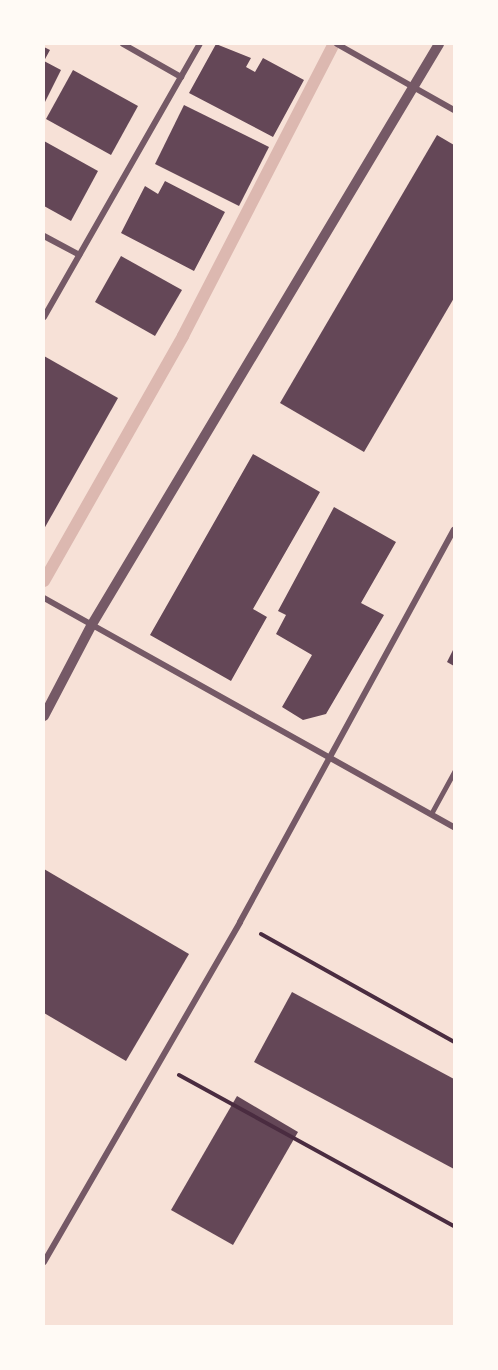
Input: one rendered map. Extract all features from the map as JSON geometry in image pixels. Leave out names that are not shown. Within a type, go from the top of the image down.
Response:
[{"type":"street","points":[[123,44],[181,77]]},
{"type":"street","points":[[44,317],[200,44]]},
{"type":"street","points":[[337,44],[454,110]]},
{"type":"street","points":[[44,716],[91,626],[439,44]]},
{"type":"street","points":[[44,236],[79,255]]},
{"type":"street","points":[[44,1262],[240,922],[454,530]]},
{"type":"street","points":[[44,598],[454,827]]},
{"type":"lane","points":[[431,814],[454,772]]},
{"type":"path","points":[[240,922],[454,1042]]},
{"type":"path","points":[[158,1064],[454,1226]]},
{"type":"building","points":[[216,44],[251,58],[246,67],[255,72],[263,58],[304,80],[273,137],[189,93]]},
{"type":"building","points":[[44,47],[50,50],[44,61]]},
{"type":"building","points":[[44,61],[61,70],[44,104]]},
{"type":"building","points":[[73,70],[138,106],[111,155],[46,119]]},
{"type":"building","points":[[184,105],[269,147],[239,206],[155,164]]},
{"type":"building","points":[[437,135],[454,145],[454,298],[364,452],[280,403]]},
{"type":"building","points":[[44,141],[98,171],[71,221],[44,206]]},
{"type":"building","points":[[165,181],[225,212],[194,271],[121,233],[145,186],[158,194]]},
{"type":"building","points":[[121,256],[182,290],[155,336],[95,302]]},
{"type":"building","points":[[44,356],[118,398],[44,529]]},
{"type":"building","points":[[253,454],[320,492],[253,609],[267,617],[231,681],[150,635]]},
{"type":"building","points":[[334,507],[396,542],[361,603],[384,615],[326,714],[303,720],[282,707],[312,655],[276,634],[286,615],[278,611]]},
{"type":"building","points":[[454,648],[454,666],[447,662]]},
{"type":"building","points":[[44,869],[189,954],[126,1061],[44,1013]]},
{"type":"building","points":[[292,992],[454,1079],[454,1169],[254,1062]]},
{"type":"building","points":[[237,1096],[298,1132],[233,1245],[171,1210]]},
{"type":"waterway","points":[[44,581],[183,336],[334,44]]}]
